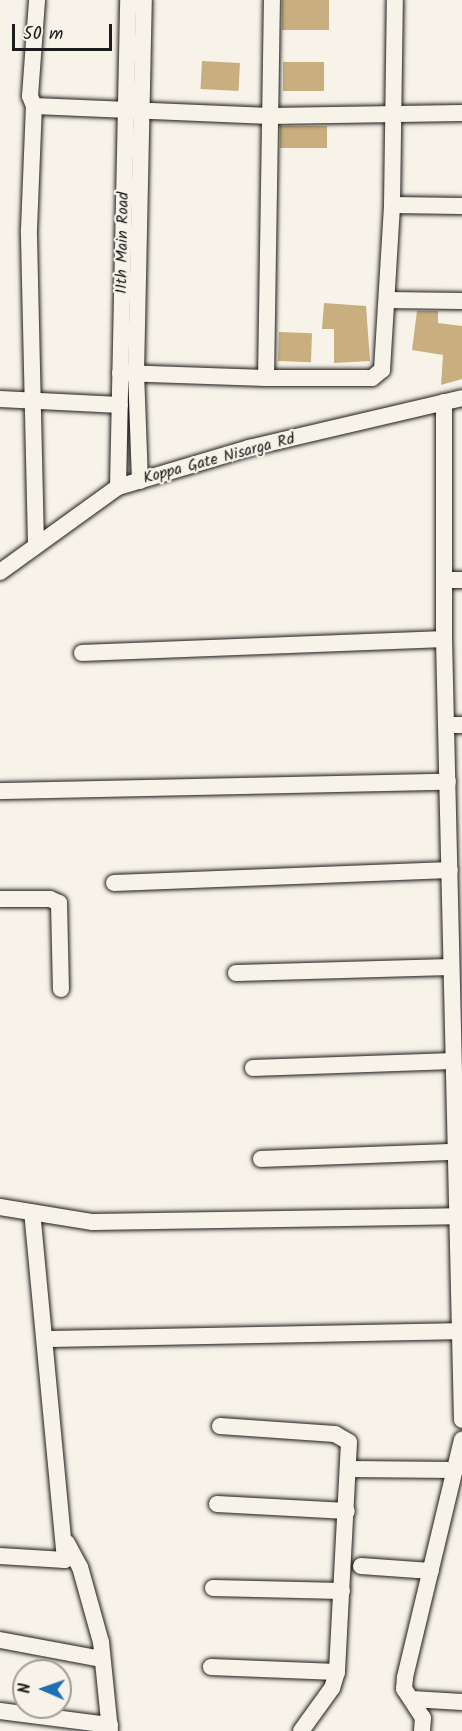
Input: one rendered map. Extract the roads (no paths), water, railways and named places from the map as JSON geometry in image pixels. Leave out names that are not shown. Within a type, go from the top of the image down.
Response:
[{"type":"street","points":[[36,545],[29,229],[34,106],[30,96],[37,0]]},
{"type":"street","name":"11th Main Road","points":[[128,0],[126,113],[128,373],[140,481]]},
{"type":"street","name":"11th Main Road","points":[[118,487],[120,405],[128,373],[143,113],[144,0]]},
{"type":"street","points":[[266,378],[272,0]]},
{"type":"street","points":[[128,373],[266,378],[378,375],[387,300],[392,205],[395,0]]},
{"type":"street","points":[[34,106],[126,113],[270,116],[462,113]]},
{"type":"street","points":[[392,205],[462,206]]},
{"type":"street","points":[[387,300],[462,302]]},
{"type":"street","name":"Koppa Gate Nisarga Rd","points":[[0,572],[118,487],[249,448],[462,398]]},
{"type":"street","points":[[0,399],[120,405]]},
{"type":"street","points":[[444,402],[444,639],[454,725],[448,782],[456,844],[450,870],[462,1420]]},
{"type":"street","points":[[444,580],[462,580]]},
{"type":"street","points":[[82,653],[444,639]]},
{"type":"street","points":[[0,791],[448,782]]},
{"type":"street","points":[[114,883],[450,870]]},
{"type":"street","points":[[0,899],[59,903],[61,989]]},
{"type":"street","points":[[236,973],[452,967]]},
{"type":"street","points":[[254,1068],[453,1061]]},
{"type":"street","points":[[261,1159],[457,1141]]},
{"type":"street","points":[[0,1207],[93,1222],[456,1216]]},
{"type":"street","points":[[0,1556],[61,1563],[65,1560],[32,1213]]},
{"type":"street","points":[[45,1339],[459,1331]]},
{"type":"street","points":[[220,1426],[345,1437],[350,1469],[338,1672],[332,1688],[301,1731]]},
{"type":"street","points":[[422,1731],[423,1718],[405,1689],[405,1677],[462,1440]]},
{"type":"street","points":[[350,1469],[455,1470]]},
{"type":"street","points":[[217,1504],[347,1511]]},
{"type":"street","points":[[0,1711],[110,1728],[102,1659],[80,1567],[63,1537]]},
{"type":"street","points":[[361,1566],[430,1571]]},
{"type":"street","points":[[213,1588],[342,1591]]},
{"type":"street","points":[[0,1640],[102,1659]]},
{"type":"street","points":[[211,1667],[338,1672]]},
{"type":"street","points":[[411,1699],[462,1702]]}]
